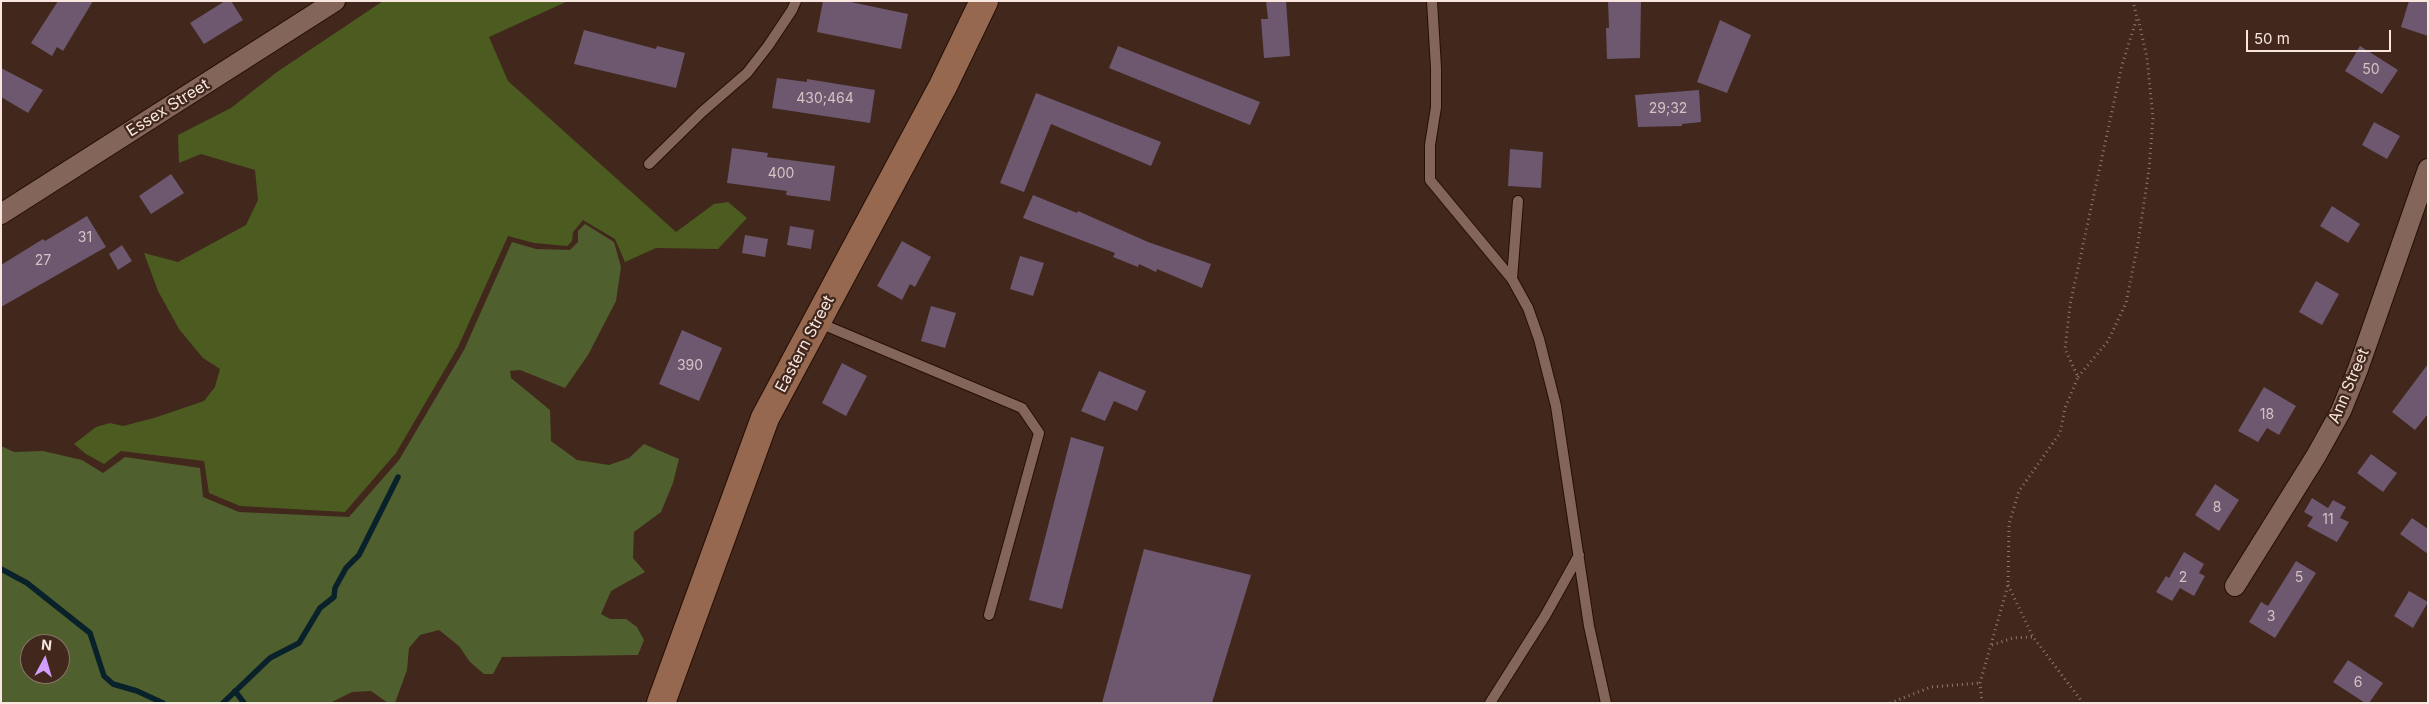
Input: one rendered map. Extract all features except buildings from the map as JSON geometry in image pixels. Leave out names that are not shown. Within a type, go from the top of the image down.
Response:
[{"type":"street","name":"Essex Street","points":[[1,214],[335,1]]},
{"type":"street","name":"Eastern Street","points":[[662,703],[766,418],[943,86],[984,1]]},
{"type":"street","name":"Ann Street","points":[[2235,586],[2316,456],[2341,411],[2358,369],[2428,169]]},
{"type":"lane","points":[[648,164],[747,72],[768,46],[796,1]]},
{"type":"lane","points":[[1432,1],[1436,97],[1430,145],[1430,180],[1512,279],[1528,308],[1539,339],[1556,406],[1589,626],[1606,703]]},
{"type":"lane","points":[[1512,279],[1518,201]]},
{"type":"lane","points":[[816,322],[1022,408],[1039,433],[990,615]]},
{"type":"lane","points":[[1490,703],[1579,555]]},
{"type":"path","points":[[1982,703],[1980,683],[2008,585],[2010,524],[2019,491],[2060,433],[2065,408],[2078,377],[2108,341],[2126,303],[2138,243],[2149,169],[2153,118],[2147,58],[2133,1]]},
{"type":"path","points":[[2078,377],[2065,349],[2070,305],[2122,64],[2138,18]]},
{"type":"path","points":[[2008,585],[2033,637],[2083,703]]},
{"type":"path","points":[[1992,645],[2013,638],[2033,637]]},
{"type":"path","points":[[1890,703],[1931,687],[1980,683]]},
{"type":"green space","points":[[383,1],[568,1],[489,37],[508,81],[676,232],[714,204],[728,202],[747,218],[718,249],[656,248],[625,262],[615,239],[583,220],[573,232],[572,241],[567,246],[534,243],[508,236],[458,347],[396,453],[345,512],[240,506],[209,493],[204,461],[121,451],[104,464],[86,454],[74,444],[96,427],[110,423],[123,426],[154,418],[204,401],[215,387],[220,369],[203,358],[179,329],[158,291],[144,253],[178,262],[246,225],[258,200],[255,170],[201,154],[179,163],[178,135],[231,108],[277,72]]},
{"type":"green space","points":[[585,224],[614,242],[621,267],[616,301],[588,355],[565,388],[520,370],[510,371],[511,378],[550,410],[551,441],[577,460],[609,465],[629,458],[644,444],[679,459],[673,483],[661,512],[634,532],[633,558],[645,572],[611,591],[601,614],[610,619],[626,619],[637,627],[644,640],[638,655],[502,657],[493,674],[484,674],[470,662],[459,646],[439,630],[420,635],[409,648],[407,670],[395,703],[388,703],[371,691],[352,692],[330,703],[1,703],[1,446],[14,452],[43,451],[82,460],[103,473],[125,457],[200,468],[203,497],[239,512],[349,517],[399,460],[464,350],[512,242],[536,249],[570,250],[578,242],[578,231]]},
{"type":"waterway","points":[[223,703],[270,658],[299,643],[320,608],[334,597],[335,588],[346,568],[359,555],[398,477]]},
{"type":"waterway","points":[[1,569],[27,583],[90,633],[104,676],[113,684],[137,691],[163,703]]},
{"type":"waterway","points":[[235,691],[244,703]]}]
